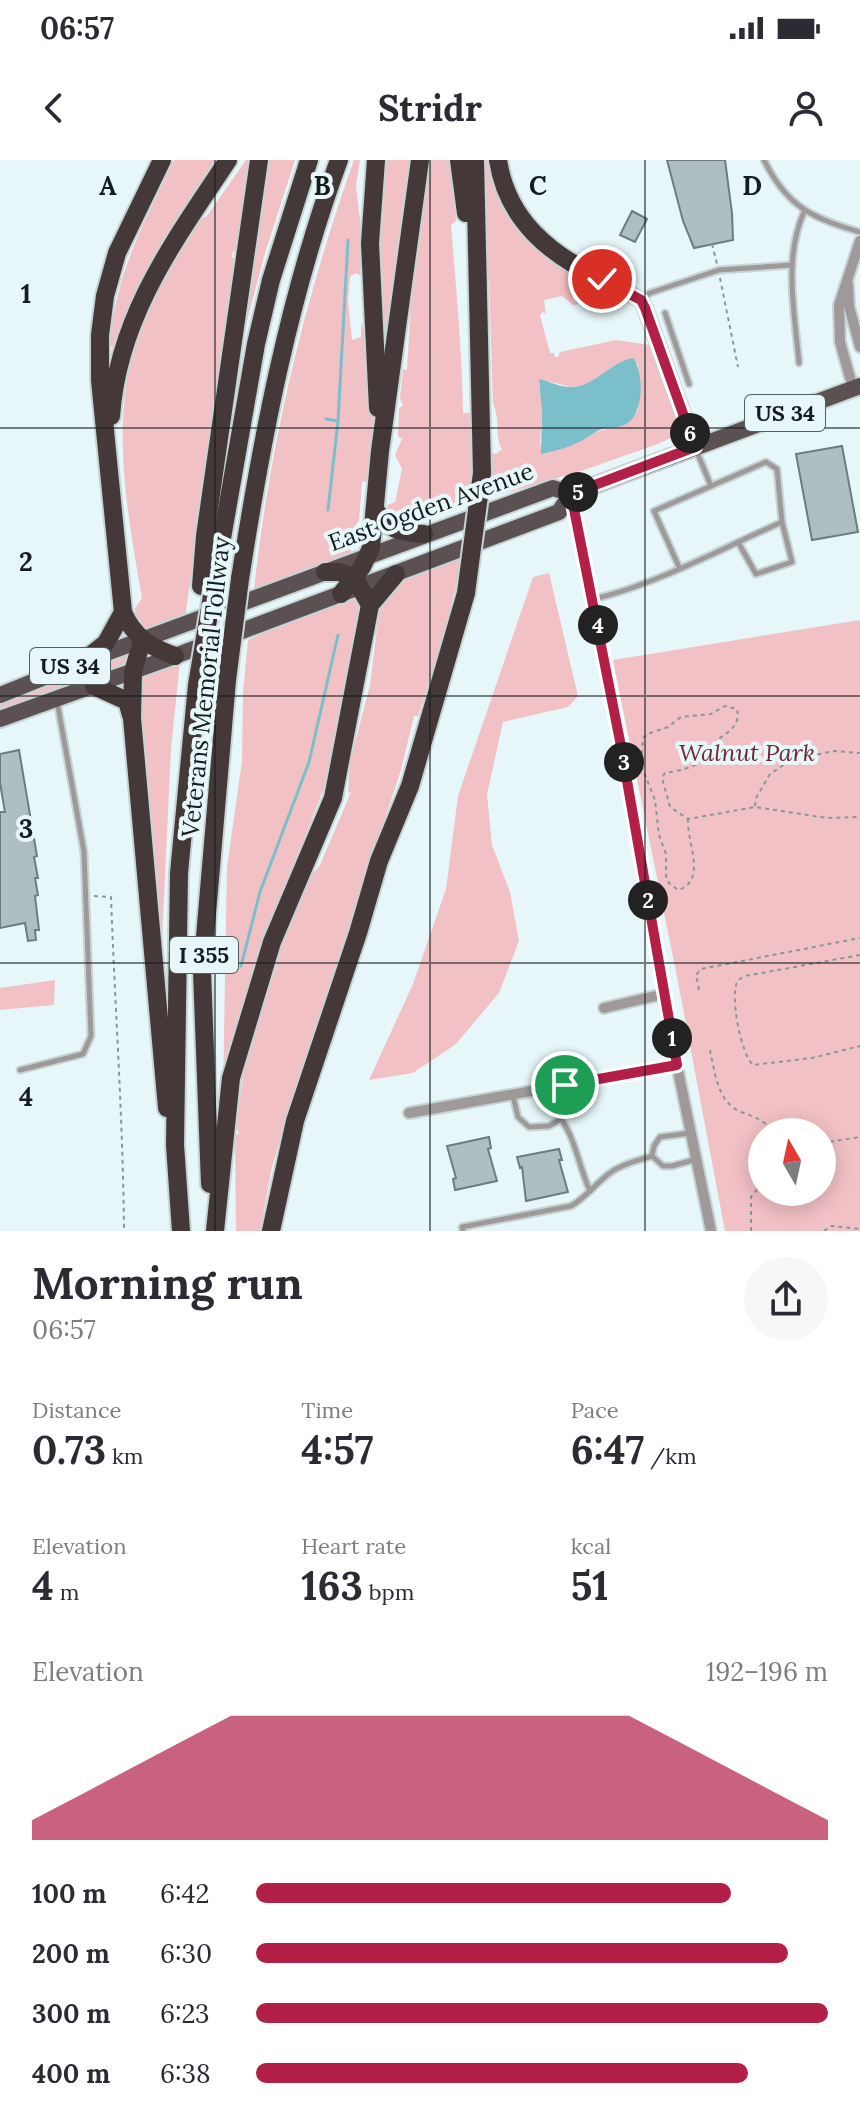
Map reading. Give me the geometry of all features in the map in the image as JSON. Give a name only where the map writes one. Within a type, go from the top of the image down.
[{"type":"highway","points":[[162,160],[117,253],[105,296],[100,335],[100,380],[123,612],[142,641],[175,656]]},
{"type":"highway","points":[[108,462],[116,378],[135,315],[163,258],[228,160]]},
{"type":"highway","points":[[208,585],[205,536],[259,160]]},
{"type":"highway","name":"Veterans Memorial Tollway","points":[[181,1231],[176,1170],[179,873],[208,585],[271,280],[309,160]]},
{"type":"highway","name":"Veterans Memorial Tollway","points":[[213,1231],[202,972],[227,680],[240,579],[282,350],[301,276],[339,160]]},
{"type":"highway","points":[[376,160],[370,243],[380,451]]},
{"type":"highway","points":[[341,594],[357,582],[368,555],[420,160]]},
{"type":"highway","points":[[459,160],[476,291]]},
{"type":"highway","points":[[271,1231],[294,1123],[379,861],[414,773],[466,593],[482,473],[475,160]]},
{"type":"highway","points":[[498,160],[506,193],[517,215],[534,236],[576,267],[602,279]]},
{"type":"highway","points":[[375,509],[383,522],[393,529],[424,534]]},
{"type":"highway","points":[[325,572],[339,572],[357,582],[370,605]]},
{"type":"highway","points":[[213,1231],[231,1078],[272,942],[333,798],[370,605],[396,574]]},
{"type":"highway","points":[[82,662],[106,643],[123,612]]},
{"type":"highway","points":[[142,641],[133,672],[132,718],[161,1067],[176,1170]]},
{"type":"highway","points":[[94,686],[127,701],[132,718]]},
{"type":"main road","name":"US 34","points":[[571,494],[856,387]]},
{"type":"main road","name":"East Ogden Avenue","points":[[0,695],[553,488],[571,494],[559,512],[396,574],[357,582]]},
{"type":"main road","name":"US 34","points":[[0,719],[341,594]]},
{"type":"street","points":[[856,387],[838,327],[839,305],[860,241]]},
{"type":"street","points":[[848,274],[849,306],[860,347]]},
{"type":"street","points":[[602,279],[641,300],[695,447]]},
{"type":"street","points":[[571,494],[593,599],[677,1065],[711,1231]]},
{"type":"street","points":[[604,1008],[664,994]]},
{"type":"street","points":[[409,1113],[677,1065]]},
{"type":"lane","points":[[764,160],[776,181],[804,212],[860,232]]},
{"type":"lane","points":[[799,363],[792,265],[794,239],[804,212]]},
{"type":"lane","points":[[641,300],[650,293],[719,270],[792,265]]},
{"type":"lane","points":[[665,313],[689,384]]},
{"type":"lane","points":[[695,447],[711,486]]},
{"type":"lane","points":[[679,567],[654,511],[766,462],[777,469],[782,522],[792,562],[756,574],[738,542]]},
{"type":"lane","points":[[593,599],[613,594],[782,522]]},
{"type":"lane","points":[[20,1070],[83,1054],[91,1036],[84,852],[56,700]]},
{"type":"lane","points":[[513,1094],[518,1117],[529,1127],[549,1126],[561,1119],[566,1104],[565,1085]]},
{"type":"lane","points":[[561,1119],[571,1132],[581,1172],[590,1191]]},
{"type":"lane","points":[[652,1156],[660,1137],[692,1133]]},
{"type":"lane","points":[[463,1231],[462,1227],[571,1206],[582,1200],[606,1175],[621,1166],[652,1156]]},
{"type":"lane","points":[[652,1156],[663,1166],[697,1159]]},
{"type":"path","points":[[712,244],[738,367]]},
{"type":"path","points":[[688,819],[687,835],[695,870],[687,887],[678,890],[673,889],[666,876],[666,854],[659,835],[655,800],[641,765],[643,738],[668,727],[681,717],[703,716],[731,705],[737,709],[737,722],[731,731],[713,744],[706,757],[681,770],[665,773],[662,778],[670,807],[688,819],[755,807],[827,818],[860,817]]},
{"type":"path","points":[[755,807],[756,798],[770,774],[791,760],[834,751],[860,753]]},
{"type":"path","points":[[86,896],[111,897],[123,1123],[124,1231]]},
{"type":"path","points":[[699,990],[696,975],[701,969],[860,938]]},
{"type":"path","points":[[860,955],[745,976],[738,980],[734,992],[739,1031],[747,1059],[753,1065],[812,1058],[860,1046]]},
{"type":"path","points":[[710,1050],[721,1094],[731,1107],[759,1118]]},
{"type":"path","points":[[836,1141],[860,1137]]},
{"type":"path","points":[[751,1206],[751,1231]]},
{"type":"path","points":[[824,1231],[831,1226],[860,1229]]},
{"type":"green space","points":[[174,160],[221,160],[115,360],[111,360],[115,349],[110,345],[113,318],[125,270]]},
{"type":"green space","points":[[246,160],[252,160],[238,252],[233,251],[232,257],[236,259],[185,618],[146,632],[136,617],[135,608],[142,598],[125,481],[124,408],[129,370],[138,332],[163,274],[197,220],[206,217]]},
{"type":"green space","points":[[266,160],[295,160],[265,253],[243,336]]},
{"type":"green space","points":[[354,160],[360,160],[356,186],[361,228],[360,275],[355,273],[350,277],[348,301],[352,340],[361,337],[361,323],[369,339],[364,350],[372,356],[374,403],[368,481],[362,482],[359,521],[354,527],[350,550],[355,553],[254,589],[269,479],[292,371],[320,265]]},
{"type":"green space","points":[[383,160],[412,160],[386,337],[380,248]]},
{"type":"green space","points":[[429,160],[450,160],[456,221],[451,225],[463,413],[472,413],[471,493],[491,488],[490,453],[496,454],[502,449],[493,404],[489,278],[485,277],[485,160],[493,160],[501,191],[591,280],[593,287],[587,298],[578,290],[573,300],[578,296],[586,301],[584,303],[573,305],[562,296],[544,300],[546,314],[543,312],[540,315],[550,353],[558,357],[560,352],[616,340],[650,345],[680,426],[679,434],[581,471],[489,498],[423,522],[405,525],[391,517],[387,505],[395,502],[402,469],[395,455],[402,439],[398,436],[399,408],[403,406],[400,398],[403,369],[407,370],[412,286]],"holes":[[[638,364],[638,410],[624,425],[599,431],[558,450],[540,445],[542,413],[539,379],[571,387],[585,385],[615,365]]]},
{"type":"green space","points":[[463,556],[444,635],[418,716],[414,716],[401,770],[288,1111],[272,1167],[260,1231],[236,1231],[235,1135],[239,1134],[236,1126],[247,1047],[251,1044],[299,890],[320,865],[351,792],[348,793],[350,762],[370,685],[380,605],[403,578]]},
{"type":"green space","points":[[549,573],[578,696],[568,707],[503,722],[487,794],[492,845],[510,892],[519,941],[499,993],[456,1044],[413,1073],[369,1080],[413,984],[446,889],[458,796],[533,577]]},
{"type":"green space","points":[[356,596],[361,607],[339,744],[254,964],[223,1091],[227,867],[242,761],[248,640]]},
{"type":"green space","name":"Walnut Park","points":[[860,620],[860,1231],[725,1231],[613,660]]},
{"type":"green space","points":[[136,648],[129,667],[0,713],[0,701]]},
{"type":"green space","points":[[180,661],[171,749],[161,961],[138,677]]},
{"type":"green space","points":[[55,980],[54,1005],[0,1010],[0,988]]},
{"type":"water","points":[[633,358],[639,372],[641,391],[638,409],[629,422],[599,430],[573,445],[541,454],[539,379],[566,387],[579,386]]},
{"type":"building","points":[[667,160],[725,160],[733,240],[694,248],[683,221]]},
{"type":"building","points":[[632,211],[647,219],[635,242],[620,235]]},
{"type":"building","points":[[842,446],[858,532],[812,540],[796,454]]},
{"type":"building","points":[[19,750],[37,856],[34,857],[38,895],[35,896],[39,930],[35,930],[36,940],[28,941],[25,923],[0,928],[0,812],[5,812],[0,783],[0,754]]},
{"type":"building","points":[[489,1137],[491,1148],[488,1149],[497,1181],[455,1190],[453,1179],[456,1178],[447,1146]]},
{"type":"building","points":[[559,1149],[568,1192],[526,1201],[522,1167],[517,1157]]},
{"type":"waterway","points":[[328,510],[338,421],[348,240]]},
{"type":"waterway","points":[[326,419],[338,421]]},
{"type":"waterway","points":[[241,966],[260,892],[309,762],[338,635]]},
{"type":"route","points":[[565,1085],[677,1065],[620,741],[571,494],[695,447],[641,300],[602,279]]}]
